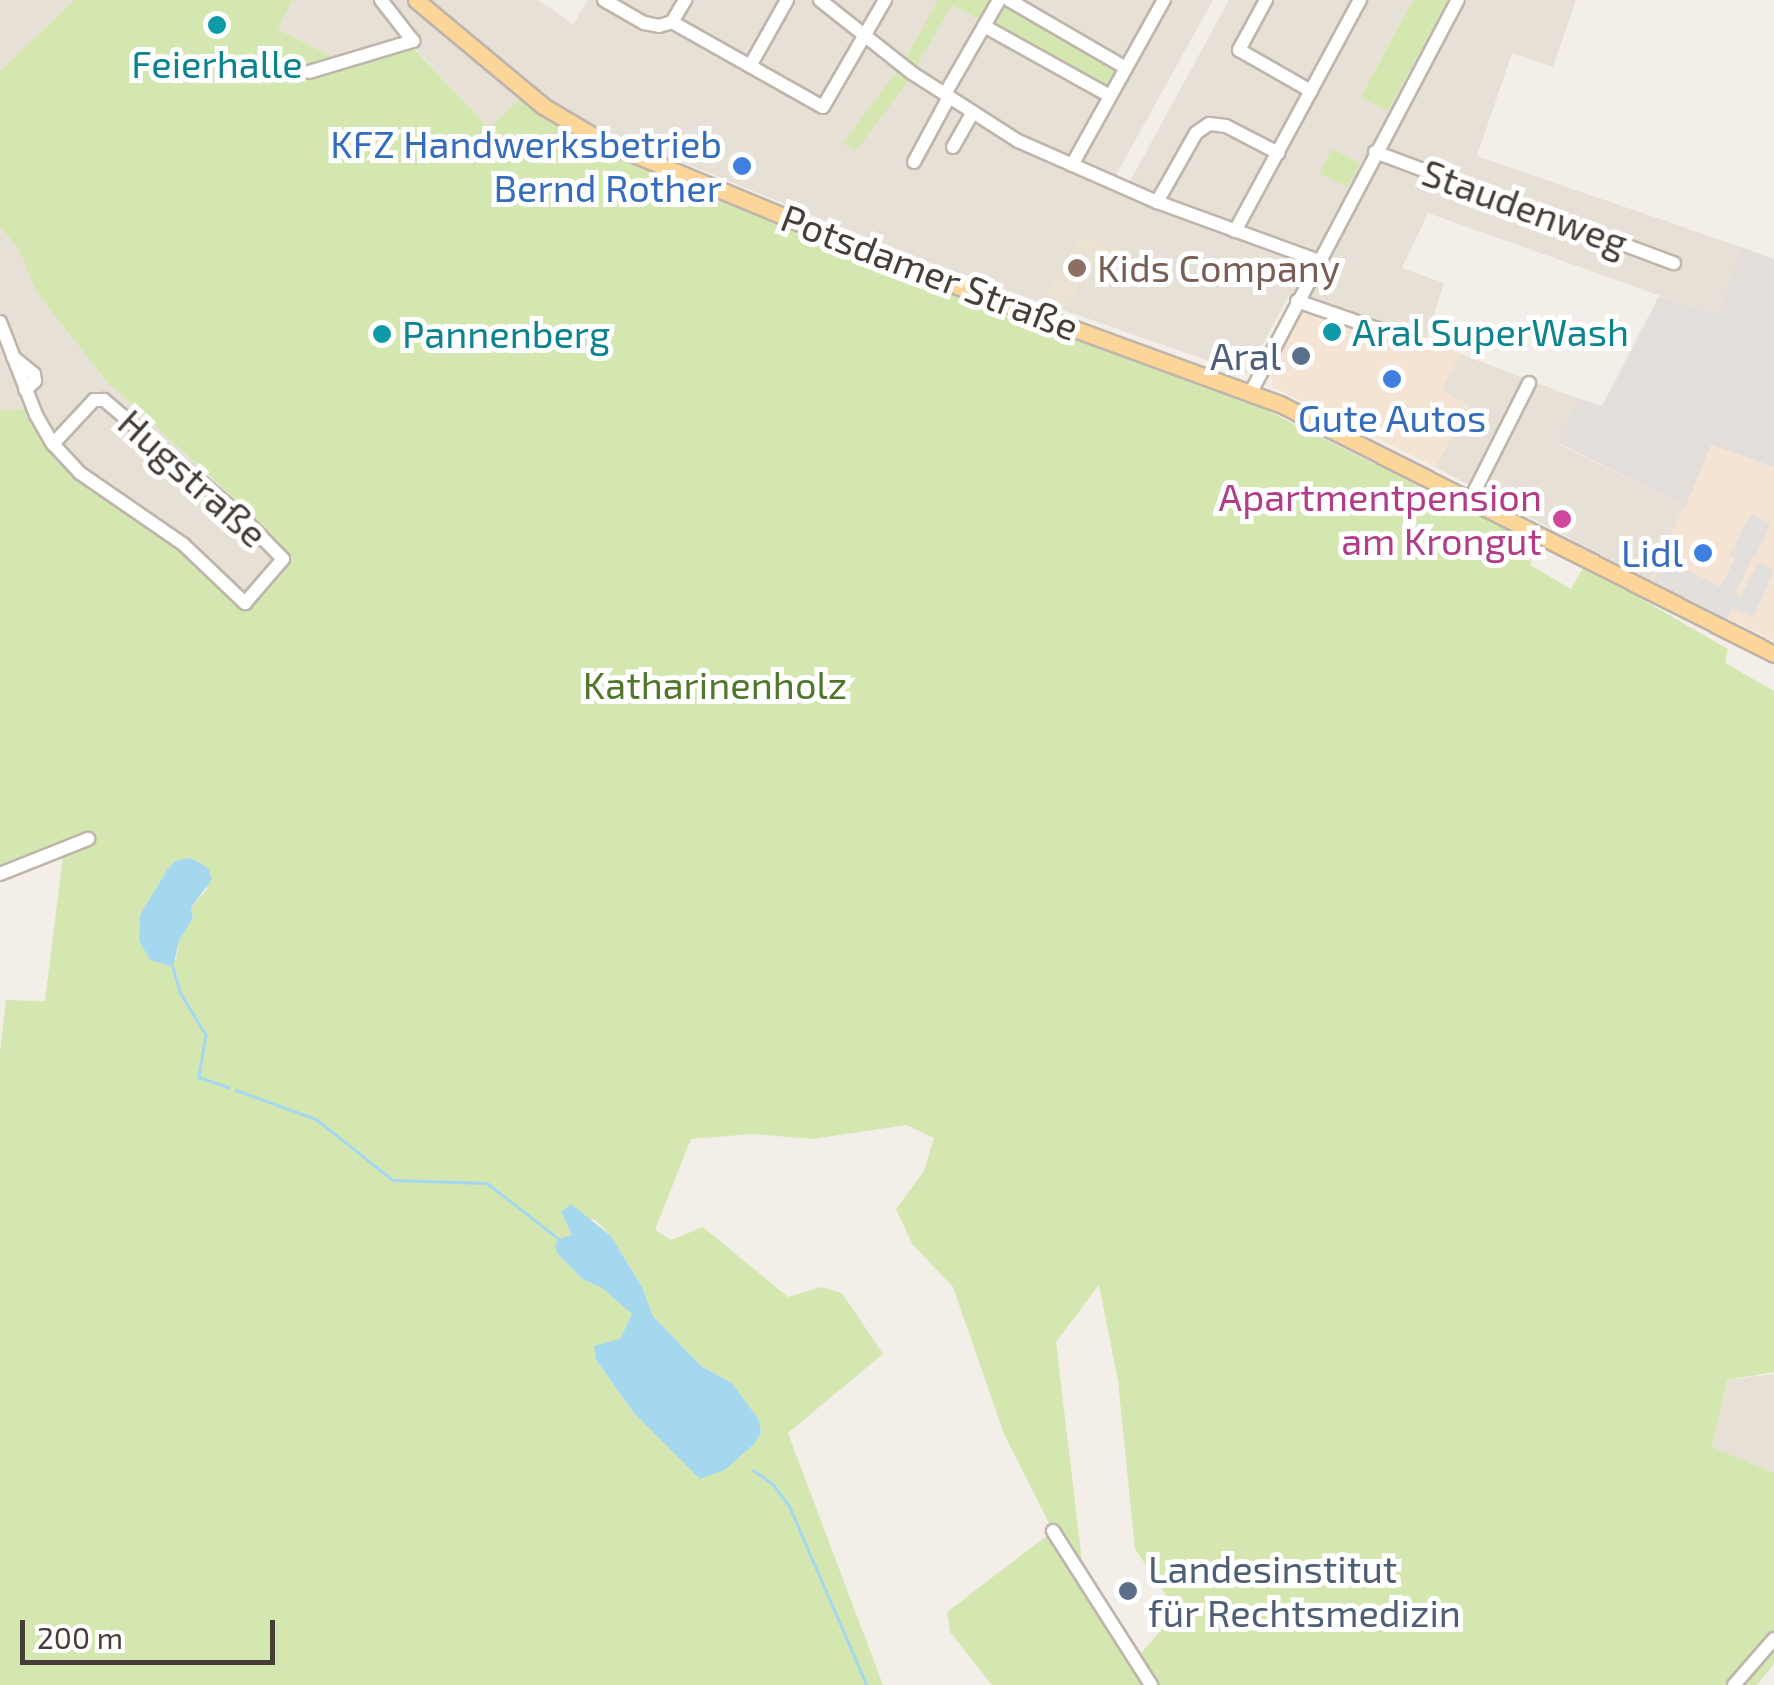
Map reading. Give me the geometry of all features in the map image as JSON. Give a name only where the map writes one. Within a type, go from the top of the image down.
[{"type":"main road","name":"Potsdamer Straße","points":[[416,0],[543,106],[622,151],[908,268],[1251,392],[1774,654]]},
{"type":"street","points":[[309,72],[413,41],[381,0]]},
{"type":"street","points":[[604,0],[644,23],[672,22],[823,107],[884,0]]},
{"type":"street","points":[[672,22],[685,0]]},
{"type":"street","points":[[750,66],[787,0]]},
{"type":"street","points":[[820,0],[835,6],[863,36],[947,96],[1018,140],[1157,202],[1319,262]]},
{"type":"street","points":[[914,162],[998,0]]},
{"type":"street","points":[[1009,0],[1126,68]]},
{"type":"street","points":[[1266,0],[1239,50],[1311,92]]},
{"type":"street","points":[[1235,231],[1360,0]]},
{"type":"street","points":[[1251,392],[1458,0]]},
{"type":"street","points":[[1072,166],[1159,2]]},
{"type":"street","points":[[984,26],[1110,96]]},
{"type":"street","points":[[953,147],[973,112]]},
{"type":"street","points":[[1157,202],[1196,133],[1208,124],[1226,126],[1278,153]]},
{"type":"street","name":"Staudenweg","points":[[1376,152],[1674,263]]},
{"type":"street","points":[[1297,301],[1392,334]]},
{"type":"street","name":"Hugstraße","points":[[0,322],[8,351],[34,374],[35,381],[25,390],[53,444],[115,501],[214,569],[245,603],[283,559],[244,520],[104,400],[94,400],[53,444]]},
{"type":"street","points":[[1470,500],[1529,383]]},
{"type":"street","points":[[0,874],[88,839]]},
{"type":"street","points":[[1053,1532],[1152,1685]]},
{"type":"street","points":[[1739,1683],[1774,1639]]},
{"type":"shaded area","points":[[0,0],[74,0],[0,71]]},
{"type":"shaded area","points":[[222,0],[538,0],[573,24],[588,0],[1213,0],[1115,177],[1129,183],[1229,0],[1413,0],[1360,96],[1388,111],[1448,0],[1576,0],[1553,67],[1512,53],[1477,156],[1741,247],[1717,316],[1428,213],[1402,268],[1444,283],[1426,341],[1577,398],[1559,444],[1685,507],[1650,581],[1435,467],[1469,405],[1441,390],[1460,355],[1290,294],[1246,374],[932,264],[576,119],[532,87],[490,129],[407,40],[339,60]]},
{"type":"shaded area","points":[[0,227],[18,248],[37,293],[106,381],[259,521],[283,559],[245,603],[80,473],[29,409],[0,410]]},
{"type":"shaded area","name":"Kids Company","points":[[1080,236],[1124,251],[1111,273],[1092,263],[1066,309],[1043,301]]},
{"type":"shaded area","points":[[1741,247],[1774,259],[1774,467],[1711,445],[1685,507],[1559,443],[1577,398],[1602,406],[1659,296],[1717,315]]},
{"type":"shaded area","points":[[1303,300],[1460,355],[1441,390],[1469,405],[1435,467],[1273,387],[1270,368]]},
{"type":"shaded area","points":[[1711,445],[1774,467],[1774,641],[1650,581]]},
{"type":"shaded area","points":[[1751,514],[1771,524],[1755,557],[1748,555],[1752,559],[1735,594],[1741,596],[1758,562],[1774,570],[1753,617],[1733,608],[1727,619],[1653,581],[1664,559],[1721,587],[1735,559],[1729,556],[1733,549],[1739,550],[1734,546]]},
{"type":"shaded area","points":[[1774,1374],[1774,1473],[1712,1447],[1727,1380]]},
{"type":"green space","name":"Katharinenholz","points":[[74,0],[292,0],[278,29],[339,60],[406,40],[489,128],[520,99],[599,147],[906,274],[1258,406],[1538,545],[1530,565],[1571,589],[1584,566],[1728,649],[1725,663],[1774,691],[1774,1372],[1727,1380],[1712,1447],[1774,1473],[1774,1664],[1757,1685],[992,1685],[950,1632],[947,1612],[1053,1531],[1004,1434],[953,1287],[912,1244],[896,1209],[924,1171],[934,1138],[906,1125],[813,1139],[753,1134],[691,1139],[655,1230],[671,1240],[703,1227],[788,1297],[821,1287],[842,1293],[883,1354],[788,1433],[883,1685],[0,1685],[0,1053],[6,1000],[45,1001],[64,848],[0,874],[0,410],[29,409],[53,444],[245,603],[282,559],[259,521],[106,381],[37,293],[18,248],[0,227],[0,71]],"holes":[[[167,870],[208,888],[191,908],[193,918],[179,941],[176,960],[147,955],[139,941],[140,915]],[[594,1219],[611,1236],[642,1287],[653,1316],[701,1366],[732,1383],[758,1420],[761,1433],[740,1458],[679,1456],[633,1412],[596,1360],[620,1339],[632,1314],[602,1288],[582,1279],[558,1254],[572,1235],[570,1222]],[[1099,1285],[1118,1381],[1135,1549],[1177,1611],[1136,1659],[1084,1578],[1056,1342]]]},
{"type":"green space","points":[[938,0],[995,0],[981,20],[952,5],[915,69],[904,61]]},
{"type":"green space","points":[[1413,0],[1448,0],[1388,111],[1360,97]]},
{"type":"green space","points":[[1007,4],[1116,65],[1119,74],[1111,86],[1103,89],[993,27],[992,22]]},
{"type":"green space","points":[[898,70],[910,79],[855,152],[843,143]]},
{"type":"green space","points":[[1332,149],[1360,163],[1347,187],[1320,173]]},
{"type":"water","points":[[191,858],[208,868],[212,879],[191,908],[193,918],[179,941],[173,967],[150,960],[139,941],[140,915],[175,861]]},
{"type":"water","points":[[571,1204],[611,1236],[642,1287],[653,1316],[701,1366],[732,1383],[759,1420],[761,1433],[753,1445],[725,1470],[700,1479],[633,1412],[596,1360],[594,1346],[620,1339],[632,1314],[602,1288],[582,1279],[558,1254],[555,1246],[559,1239],[572,1235],[561,1212]]},
{"type":"waterway","points":[[173,967],[180,992],[206,1035],[199,1077],[228,1087]]},
{"type":"waterway","points":[[236,1090],[316,1119],[393,1180],[487,1183],[559,1239]]},
{"type":"waterway","points":[[753,1470],[773,1484],[789,1505],[867,1685]]},
{"type":"place","name":"Feierhalle","points":[[217,25]]},
{"type":"place","name":"KFZ Handwerksbetrieb Bernd Rother","points":[[742,166]]},
{"type":"place","name":"Kids Company","points":[[1077,268]]},
{"type":"place","name":"Aral SuperWash","points":[[1332,332]]},
{"type":"place","name":"Pannenberg","points":[[382,334]]},
{"type":"place","name":"Aral","points":[[1301,356]]},
{"type":"place","name":"Gute Autos","points":[[1392,379]]},
{"type":"place","name":"Apartmentpension am Krongut","points":[[1562,519]]},
{"type":"place","name":"Lidl","points":[[1703,553]]},
{"type":"place","name":"Landesinstitut für Rechtsmedizin","points":[[1128,1591]]}]
